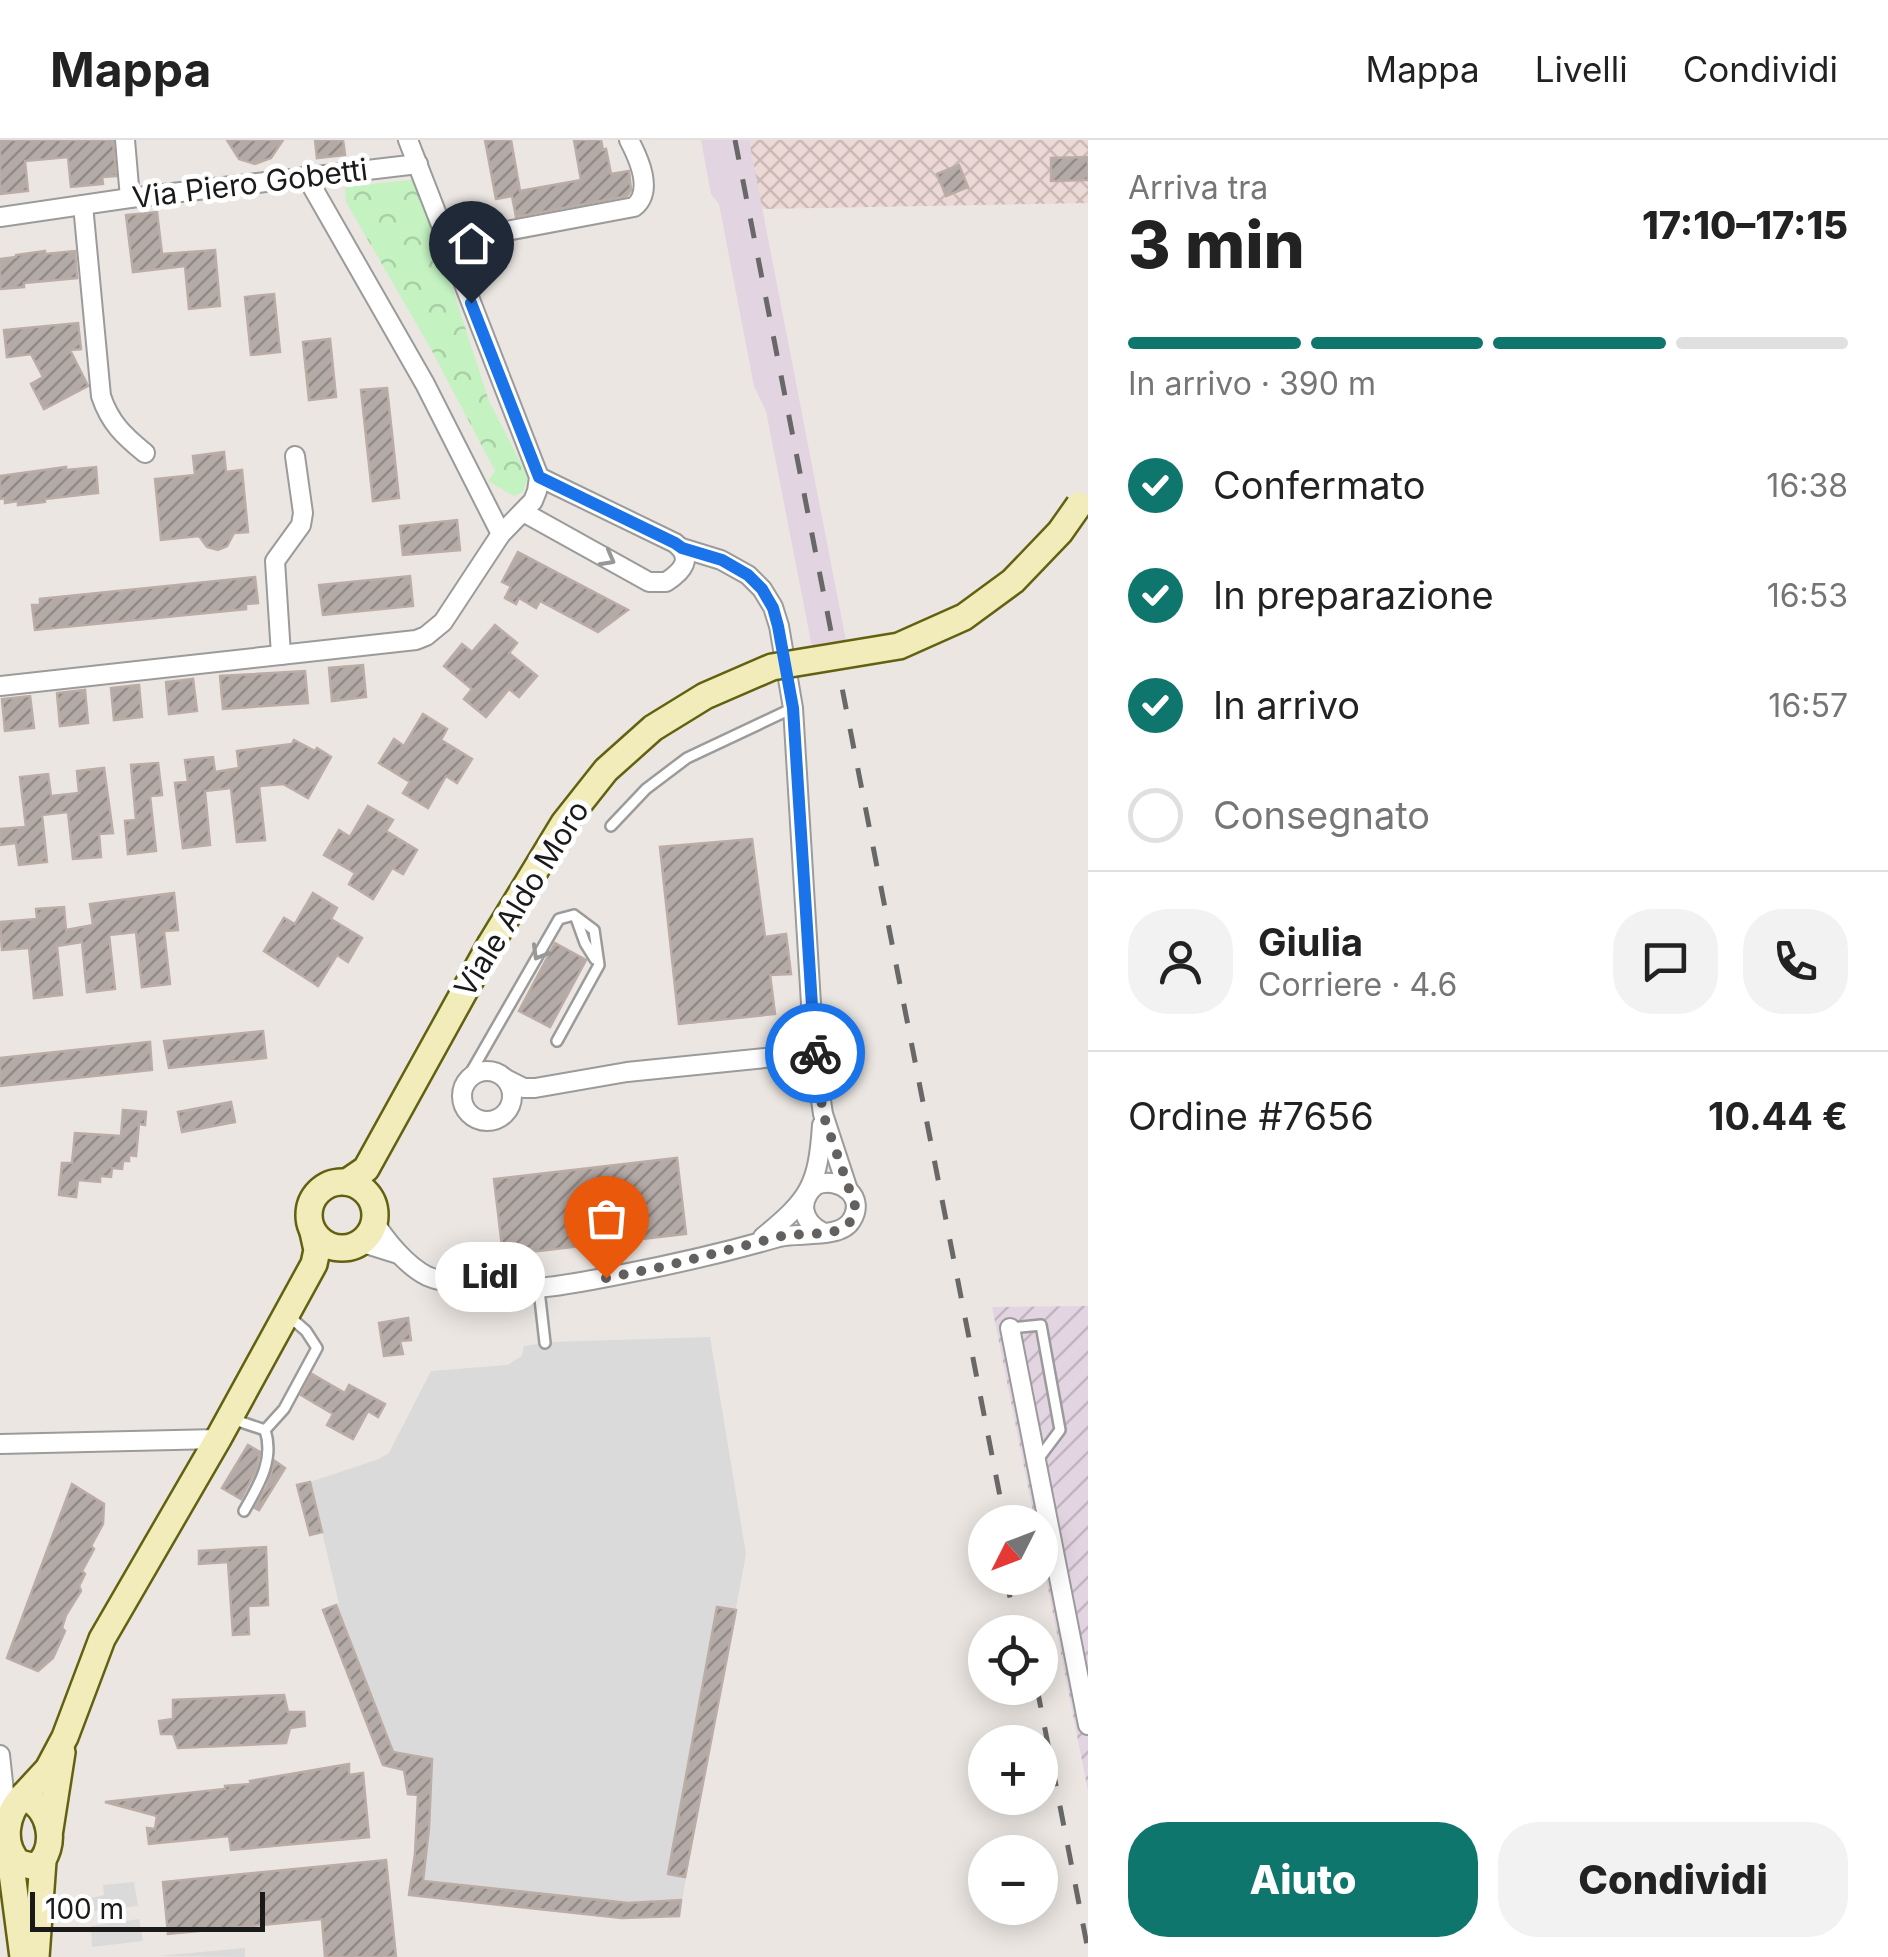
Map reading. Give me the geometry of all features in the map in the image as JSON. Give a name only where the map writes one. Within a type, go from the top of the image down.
[{"type":"main road","name":"Viale Aldo Moro","points":[[314,1264],[317,1250],[309,1221],[312,1200],[327,1185],[360,1181],[490,945],[564,823],[606,770],[653,728],[705,696],[772,667],[898,646],[964,617],[1013,581],[1060,532],[1083,497]]},
{"type":"main road","points":[[22,1957],[7,1820],[15,1804],[48,1769],[65,1738],[102,1639],[314,1264],[325,1255],[363,1240],[370,1232],[374,1211],[360,1181]]},
{"type":"main road","points":[[313,1232],[330,1246],[347,1247]]},
{"type":"main road","points":[[36,1957],[43,1861],[65,1738]]},
{"type":"main road","points":[[23,1796],[39,1807],[50,1829]]},
{"type":"main road","points":[[10,1850],[25,1866],[36,1867],[43,1861]]},
{"type":"street","points":[[125,140],[130,198]]},
{"type":"street","points":[[0,686],[416,640],[443,622],[501,534],[537,491],[539,477],[408,140]]},
{"type":"street","points":[[448,242],[634,207],[644,196],[640,162],[628,140]]},
{"type":"street","name":"Via Piero Gobetti","points":[[0,217],[418,164]]},
{"type":"street","points":[[306,176],[425,384],[501,534]]},
{"type":"street","points":[[83,205],[101,396],[115,428],[144,454]]},
{"type":"street","points":[[281,655],[275,560],[301,525],[303,513],[295,456]]},
{"type":"street","points":[[374,1221],[402,1256],[425,1275],[492,1290],[539,1290],[666,1266],[786,1235],[838,1231],[851,1221],[855,1206],[823,1114],[814,1053],[793,708],[773,608],[748,575],[722,560],[682,548],[539,477]]},
{"type":"street","points":[[523,512],[649,582],[666,582],[681,570],[685,560],[682,548]]},
{"type":"street","points":[[535,1088],[503,1116],[488,1122],[472,1117],[461,1096],[467,1079],[482,1070],[499,1073],[524,1088],[535,1088],[626,1072],[814,1053]]},
{"type":"street","points":[[506,1079],[512,1094],[510,1108]]},
{"type":"street","points":[[822,1232],[805,1215],[805,1198],[820,1163],[823,1114]]},
{"type":"street","points":[[754,1244],[793,1211],[809,1191],[824,1182],[848,1190]]},
{"type":"street","points":[[347,1247],[366,1244],[402,1256]]},
{"type":"street","points":[[1010,1328],[1088,1725]]},
{"type":"street","points":[[0,1444],[224,1428]]},
{"type":"street","points":[[0,1755],[7,1820]]},
{"type":"lane","points":[[611,826],[646,789],[688,758],[793,708]]},
{"type":"lane","points":[[467,1079],[559,919],[574,915],[594,930],[598,965],[557,1041]]},
{"type":"lane","points":[[539,1290],[545,1342]]},
{"type":"lane","points":[[265,1430],[284,1409],[317,1348],[306,1330],[286,1315]]},
{"type":"lane","points":[[1010,1328],[1041,1325],[1060,1430],[1036,1461]]},
{"type":"lane","points":[[224,1428],[265,1430]]},
{"type":"lane","points":[[244,1511],[264,1475],[270,1444],[265,1430]]},
{"type":"shaded area","points":[[701,140],[749,140],[846,641],[812,647],[766,411],[754,386],[719,204],[711,194]]},
{"type":"shaded area","points":[[748,140],[1088,140],[1088,203],[761,209]]},
{"type":"shaded area","points":[[1088,1306],[1088,1791],[1058,1639],[1058,1615],[1053,1615],[1049,1595],[1058,1595],[1058,1505],[1032,1505],[992,1307]]},
{"type":"shaded area","points":[[710,1337],[746,1554],[679,1916],[622,1918],[409,1895],[419,1773],[383,1765],[323,1610],[339,1603],[310,1482],[389,1453],[431,1371],[507,1365],[522,1356],[524,1346],[552,1342]]},
{"type":"shaded area","points":[[134,1882],[138,1906],[88,1912],[87,1899],[104,1895],[103,1885]]},
{"type":"shaded area","points":[[139,1919],[143,1941],[92,1947],[91,1926]]},
{"type":"shaded area","points":[[245,1948],[245,1957],[159,1956]]},
{"type":"green space","points":[[417,179],[489,401],[528,477],[523,492],[514,496],[488,481],[495,471],[431,349],[346,202],[345,187]]},
{"type":"building","points":[[0,140],[113,140],[116,176],[102,177],[103,184],[71,187],[68,157],[25,161],[28,191],[0,194]]},
{"type":"building","points":[[227,140],[283,140],[271,158],[255,164],[239,159]]},
{"type":"building","points":[[315,140],[343,140],[345,155],[317,158]]},
{"type":"building","points":[[485,140],[511,140],[520,191],[581,180],[574,140],[601,140],[611,174],[629,171],[631,190],[627,196],[516,217],[512,196],[496,199]]},
{"type":"building","points":[[1088,157],[1088,180],[1051,181],[1051,158]]},
{"type":"building","points":[[959,165],[968,187],[946,196],[937,174]]},
{"type":"building","points":[[157,212],[162,254],[215,250],[220,306],[189,309],[185,266],[133,272],[126,215]]},
{"type":"building","points":[[45,251],[75,251],[77,278],[0,289],[0,259]]},
{"type":"building","points":[[274,294],[280,352],[251,355],[245,297]]},
{"type":"building","points":[[78,323],[81,349],[70,350],[88,386],[44,409],[31,384],[43,377],[31,354],[7,357],[4,330]]},
{"type":"building","points":[[330,339],[336,397],[309,400],[303,342]]},
{"type":"building","points":[[387,388],[399,498],[373,501],[361,390]]},
{"type":"building","points":[[224,452],[226,472],[242,470],[248,532],[234,533],[227,546],[218,550],[207,547],[199,536],[161,540],[155,479],[195,475],[193,456]]},
{"type":"building","points":[[96,467],[98,493],[18,505],[18,501],[5,503],[5,498],[0,499],[0,476]]},
{"type":"building","points":[[457,520],[460,550],[403,555],[400,526]]},
{"type":"building","points":[[518,552],[628,610],[598,632],[540,601],[536,608],[519,598],[516,604],[505,598],[511,586],[502,582]]},
{"type":"building","points":[[410,576],[413,606],[323,615],[319,585]]},
{"type":"building","points":[[255,577],[258,603],[246,604],[246,609],[35,630],[32,605],[40,605],[40,599]]},
{"type":"building","points":[[495,625],[517,643],[509,653],[537,676],[519,697],[509,689],[486,717],[464,699],[472,689],[444,666],[462,644],[472,652]]},
{"type":"building","points":[[363,665],[366,697],[332,701],[329,668]]},
{"type":"building","points":[[305,671],[308,703],[223,709],[220,676]]},
{"type":"building","points":[[193,679],[197,711],[169,714],[166,682]]},
{"type":"building","points":[[139,685],[142,717],[114,720],[111,688]]},
{"type":"building","points":[[85,690],[88,723],[60,726],[57,693]]},
{"type":"building","points":[[30,696],[34,728],[5,731],[2,699]]},
{"type":"building","points":[[423,714],[447,729],[441,740],[472,759],[457,783],[446,776],[428,808],[403,793],[410,782],[379,763],[394,739],[404,746]]},
{"type":"building","points":[[294,740],[331,757],[308,798],[283,784],[259,786],[265,840],[237,842],[231,788],[205,791],[210,845],[183,848],[175,783],[188,782],[185,760],[213,757],[215,772],[239,768],[237,751],[292,744]]},
{"type":"building","points":[[158,763],[162,795],[150,796],[156,851],[128,854],[125,821],[136,820],[131,765]]},
{"type":"building","points":[[104,768],[113,833],[99,834],[101,857],[73,859],[68,812],[42,815],[47,862],[19,865],[16,843],[0,845],[0,829],[26,827],[20,777],[48,774],[51,796],[79,793],[77,771]]},
{"type":"building","points":[[368,806],[393,820],[386,831],[417,850],[403,874],[392,868],[373,899],[349,884],[355,873],[324,855],[339,830],[350,837]]},
{"type":"building","points":[[752,839],[765,937],[786,934],[791,974],[770,975],[775,1014],[679,1024],[660,847]]},
{"type":"building","points":[[174,893],[178,930],[164,931],[170,984],[142,987],[136,932],[109,935],[115,989],[87,992],[82,942],[57,946],[62,995],[34,998],[29,948],[2,950],[0,922],[37,919],[36,909],[64,907],[66,930],[93,925],[90,904]]},
{"type":"building","points":[[313,893],[337,908],[331,919],[362,938],[348,962],[337,955],[318,986],[264,951],[284,918],[295,924]]},
{"type":"building","points":[[555,943],[586,960],[550,1027],[519,1011]]},
{"type":"building","points":[[263,1031],[266,1058],[169,1068],[164,1041]]},
{"type":"building","points":[[150,1042],[152,1070],[0,1086],[0,1058]]},
{"type":"building","points":[[231,1102],[235,1122],[182,1132],[178,1112]]},
{"type":"building","points":[[123,1110],[146,1112],[145,1125],[139,1124],[136,1156],[129,1155],[122,1169],[112,1168],[111,1177],[100,1176],[100,1182],[78,1180],[76,1197],[59,1195],[62,1163],[72,1163],[75,1133],[121,1136]]},
{"type":"building","points":[[677,1158],[686,1234],[503,1255],[494,1179]]},
{"type":"building","points":[[408,1318],[411,1340],[400,1341],[403,1354],[384,1356],[379,1323]]},
{"type":"building","points":[[312,1374],[345,1393],[349,1385],[385,1404],[378,1417],[368,1411],[353,1439],[327,1425],[333,1414],[301,1395]]},
{"type":"building","points":[[248,1445],[260,1452],[256,1470],[241,1499],[222,1488]]},
{"type":"building","points":[[275,1461],[285,1468],[259,1510],[255,1508]]},
{"type":"building","points":[[310,1482],[322,1532],[310,1535],[297,1485]]},
{"type":"building","points":[[72,1484],[104,1504],[103,1524],[82,1571],[85,1574],[79,1586],[81,1591],[66,1615],[62,1628],[65,1631],[53,1658],[38,1671],[7,1658]]},
{"type":"building","points":[[266,1547],[268,1605],[248,1606],[249,1634],[233,1635],[228,1562],[199,1564],[199,1551]]},
{"type":"building","points":[[336,1605],[393,1752],[432,1759],[423,1881],[628,1903],[681,1900],[679,1916],[622,1918],[409,1895],[418,1795],[408,1794],[404,1770],[383,1765],[323,1610]]},
{"type":"building","points":[[717,1607],[736,1610],[685,1877],[668,1874]]},
{"type":"building","points":[[284,1695],[288,1712],[304,1712],[305,1726],[290,1728],[286,1743],[178,1748],[173,1734],[161,1734],[159,1721],[173,1719],[173,1700]]},
{"type":"building","points":[[349,1764],[349,1775],[363,1773],[369,1837],[231,1850],[229,1836],[149,1844],[147,1828],[155,1829],[157,1816],[105,1802],[225,1789]]},
{"type":"building","points":[[386,1860],[396,1957],[325,1957],[322,1919],[168,1934],[163,1882]]},
{"type":"railway","points":[[735,140],[1002,1505]]},
{"type":"railway","points":[[1009,1595],[1014,1615]]},
{"type":"railway","points":[[1040,1705],[1088,1950]]},
{"type":"way so far","points":[[606,1278],[786,1235],[830,1233],[851,1221],[855,1206],[823,1114],[815,1053]]},
{"type":"place","name":"Lidl","points":[[606,1278]]},
{"type":"route","points":[[471,303],[539,477],[682,548],[722,560],[748,575],[773,608],[793,708],[815,1053]]}]
